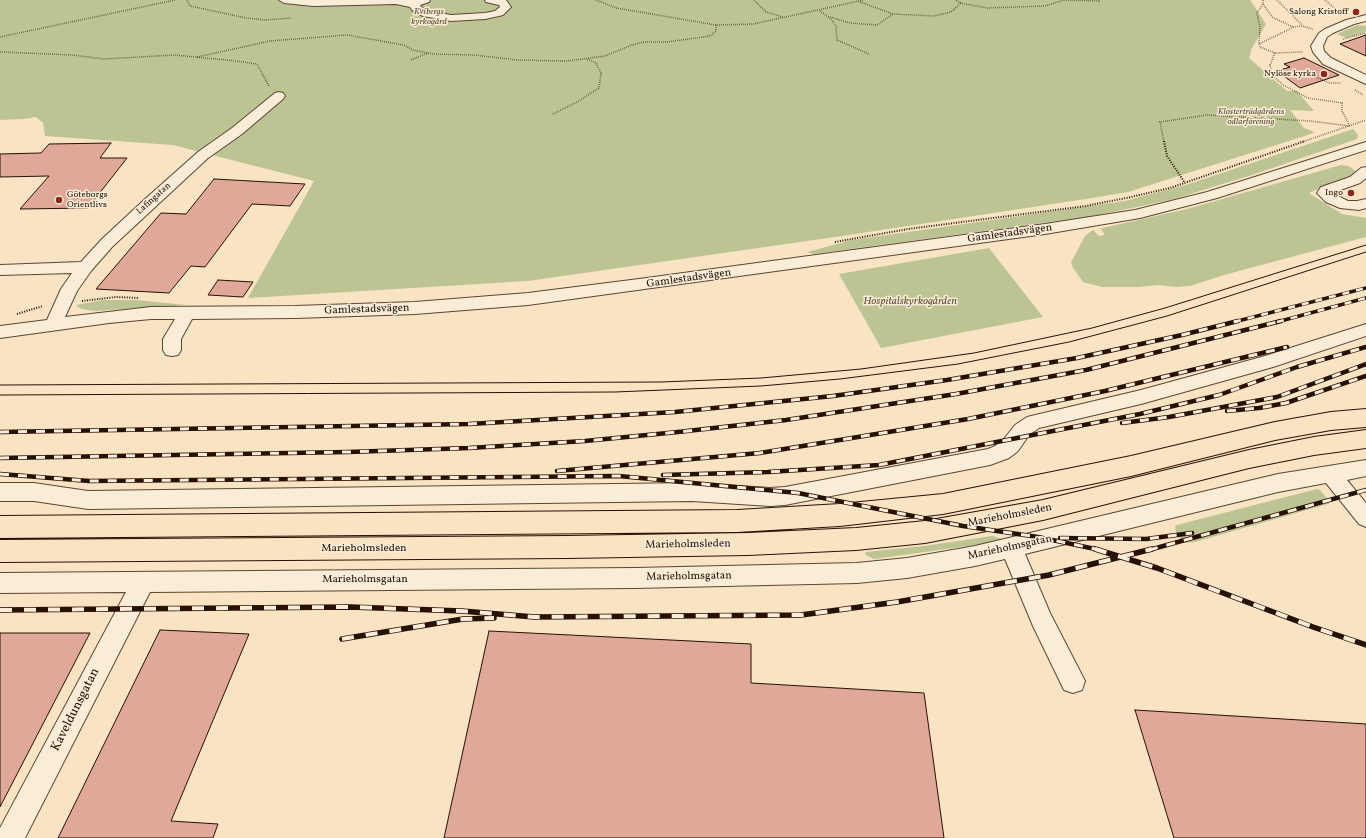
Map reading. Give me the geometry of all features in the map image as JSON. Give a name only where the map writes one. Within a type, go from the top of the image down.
[{"type":"highway","name":"Marieholmsleden","points":[[0,527],[713,522],[840,515],[943,504],[1102,472],[1274,431],[1331,421],[1366,418]]},
{"type":"highway","name":"Marieholmsleden","points":[[0,551],[568,547],[748,544],[856,539],[925,532],[1043,510],[1249,459],[1314,446],[1366,439]]},
{"type":"street","points":[[284,0],[313,2],[396,0],[419,2],[418,8],[427,14],[450,18],[485,16],[499,13],[506,7],[502,2],[490,0]]},
{"type":"street","points":[[1366,18],[1338,26],[1323,35],[1317,46],[1319,52],[1327,61],[1366,80]]},
{"type":"street","name":"Lafingatan","points":[[53,324],[69,289],[85,267],[108,243],[158,194],[203,156],[237,131],[279,96]]},
{"type":"street","name":"Gamlestadsvägen","points":[[0,332],[116,316],[187,312],[295,312],[415,308],[528,299],[663,282],[1045,229],[1135,215],[1212,195],[1366,146]]},
{"type":"street","points":[[1338,154],[1366,171],[1355,180],[1326,190],[1324,193],[1331,199],[1345,205],[1359,206],[1366,203]]},
{"type":"street","points":[[0,270],[85,267]]},
{"type":"street","points":[[172,350],[172,339],[187,312]]},
{"type":"street","points":[[0,492],[34,492],[88,500],[692,492],[785,496],[990,457],[1002,452],[1010,445],[1022,430],[1034,422],[1141,397],[1268,362],[1366,330]]},
{"type":"street","name":"Marieholmsgatan","points":[[0,583],[619,578],[857,573],[907,568],[975,556],[1278,483],[1366,468]]},
{"type":"street","points":[[1330,473],[1359,500],[1366,518]]},
{"type":"street","points":[[1011,548],[1026,579],[1041,618],[1073,681]]},
{"type":"street","name":"Kaveldunsgatan","points":[[10,838],[143,582]]},
{"type":"path","points":[[0,37],[175,0]]},
{"type":"path","points":[[187,0],[190,6],[246,18],[265,20],[291,18]]},
{"type":"path","points":[[596,0],[630,11],[716,24],[753,24],[820,11],[864,0]]},
{"type":"path","points":[[754,0],[766,12],[784,17]]},
{"type":"path","points":[[955,0],[960,3],[988,8],[1045,6],[1064,0],[1099,1],[1098,0]]},
{"type":"path","points":[[1263,0],[1261,9],[1257,13],[1260,28],[1260,47],[1275,53],[1309,52]]},
{"type":"path","points":[[1277,0],[1302,26]]},
{"type":"path","points":[[1325,0],[1346,16]]},
{"type":"path","points":[[859,1],[894,14],[934,16],[951,12],[960,3]]},
{"type":"path","points":[[1263,4],[1272,17],[1294,26],[1302,26],[1315,30]]},
{"type":"path","points":[[820,11],[836,26],[837,40],[869,54]]},
{"type":"path","points":[[827,16],[850,23],[877,25],[894,14]]},
{"type":"path","points":[[197,57],[270,41],[347,35],[404,44],[413,50],[428,53],[475,55],[516,60],[566,61],[605,56],[632,45],[644,42],[667,42],[710,36],[716,31],[716,24]]},
{"type":"path","points":[[1259,44],[1294,26]]},
{"type":"path","points":[[0,52],[73,55],[104,59],[175,56],[197,57],[257,64],[270,87],[279,96]]},
{"type":"path","points":[[411,60],[428,53]]},
{"type":"path","points":[[1275,53],[1270,65],[1272,75],[1283,85],[1308,98],[1342,103],[1342,111],[1350,126]]},
{"type":"path","points":[[552,114],[579,101],[600,88],[601,73],[596,63],[587,59]]},
{"type":"path","points":[[1313,76],[1330,83],[1345,81]]},
{"type":"path","points":[[1185,183],[1167,156],[1160,122],[1207,115],[1318,122],[1350,126]]},
{"type":"path","points":[[828,244],[908,229],[1086,206],[1131,197],[1185,183],[1366,120]]},
{"type":"path","points":[[15,314],[62,303],[116,297],[142,298]]},
{"type":"green space","points":[[0,0],[1250,0],[1266,24],[1252,48],[1249,58],[1287,91],[1297,91],[1314,111],[1290,110],[1304,128],[1314,133],[1128,192],[1092,198],[528,281],[248,298],[314,181],[173,145],[45,136],[43,123],[36,117],[0,120]]},
{"type":"green space","points":[[1357,25],[1366,26],[1366,32],[1346,38],[1337,34]]},
{"type":"green space","points":[[1353,129],[1358,135],[1357,139],[1252,175],[1174,199],[1087,217],[814,254],[807,252],[852,240],[1125,201],[1189,184]]},
{"type":"green space","points":[[1341,165],[1349,166],[1355,171],[1355,174],[1309,193],[1342,214],[1366,218],[1366,237],[1224,275],[1190,286],[1176,287],[1158,285],[1138,287],[1102,287],[1083,282],[1073,268],[1071,262],[1085,236],[1093,230],[1099,236],[1105,235],[1101,229],[1098,229],[1187,209]]},
{"type":"green space","name":"Hospitalskyrkogården","points":[[989,248],[1043,317],[881,348],[839,274]]},
{"type":"green space","points":[[103,300],[136,300],[186,305],[94,311],[81,309],[76,305]]},
{"type":"green space","points":[[1317,489],[1320,490],[1330,502],[1328,504],[1195,542],[1183,543],[1176,533],[1175,526],[1177,525]]},
{"type":"green space","points":[[992,536],[1004,541],[874,559],[866,555],[865,552],[924,546]]},
{"type":"building","points":[[1366,35],[1366,56],[1340,44]]},
{"type":"building","name":"Nylöse kyrka","points":[[1304,58],[1339,75],[1300,88],[1277,71],[1290,67],[1284,64]]},
{"type":"building","points":[[111,143],[100,158],[127,158],[88,208],[20,209],[49,176],[0,177],[0,154],[41,153],[49,144]]},
{"type":"building","points":[[214,179],[305,184],[290,206],[252,204],[205,267],[191,266],[169,293],[96,289],[161,213],[186,214]]},
{"type":"building","points":[[218,280],[253,282],[243,297],[208,295]]},
{"type":"building","points":[[160,630],[249,634],[171,821],[218,824],[213,838],[58,838]]},
{"type":"building","points":[[489,631],[751,644],[751,683],[924,693],[944,838],[444,838]]},
{"type":"building","points":[[0,633],[90,633],[0,807]]},
{"type":"building","points":[[1135,710],[1366,724],[1366,838],[1174,838]]},
{"type":"tram line","points":[[0,385],[661,382],[761,378],[861,369],[974,353],[1092,328],[1165,308],[1366,245]]},
{"type":"tram line","points":[[0,395],[615,392],[761,386],[840,379],[958,364],[1069,342],[1167,316],[1366,252]]},
{"type":"railway","points":[[1234,322],[1366,288]]},
{"type":"railway","points":[[1277,322],[1366,298]]},
{"type":"railway","points":[[1234,322],[1238,321]]},
{"type":"railway","points":[[0,458],[348,452],[469,448],[585,441],[678,432],[786,420],[956,394],[1086,370],[1281,321]]},
{"type":"railway","points":[[0,432],[469,424],[675,412],[833,396],[947,380],[1077,358],[1234,322]]},
{"type":"railway","points":[[557,471],[760,453],[968,419],[1105,391],[1287,347]]},
{"type":"railway","points":[[663,475],[768,472],[879,465],[1140,414],[1219,395],[1297,367],[1366,347]]},
{"type":"railway","points":[[1122,423],[1169,417],[1277,397],[1366,364]]},
{"type":"railway","points":[[1227,411],[1259,408],[1286,403],[1366,376]]},
{"type":"railway","points":[[0,474],[89,481],[619,476],[798,493],[963,526],[1038,537],[1100,550]]},
{"type":"railway","points":[[1149,550],[1366,490]]},
{"type":"railway","points":[[1060,538],[1146,539],[1192,533]]},
{"type":"railway","points":[[1095,549],[1121,557]]},
{"type":"railway","points":[[1121,557],[1152,549]]},
{"type":"railway","points":[[0,610],[350,607],[462,611],[534,617],[801,615],[897,602],[1049,575],[1121,557]]},
{"type":"railway","points":[[1121,557],[1157,568],[1313,627],[1366,645]]},
{"type":"railway","points":[[342,639],[463,619],[494,618]]},
{"type":"place","name":"Salong Kristoff","points":[[1356,12]]},
{"type":"place","name":"Nylöse kyrka","points":[[1324,74]]},
{"type":"place","name":"Ingo","points":[[1351,193]]},
{"type":"place","name":"Göteborgs Orientlivs","points":[[59,200]]},
{"type":"park label","name":"Kvibergs kyrkogård","points":[[429,18]]},
{"type":"park label","name":"Klosterträdgårdens odlarförening","points":[[1251,118]]}]
